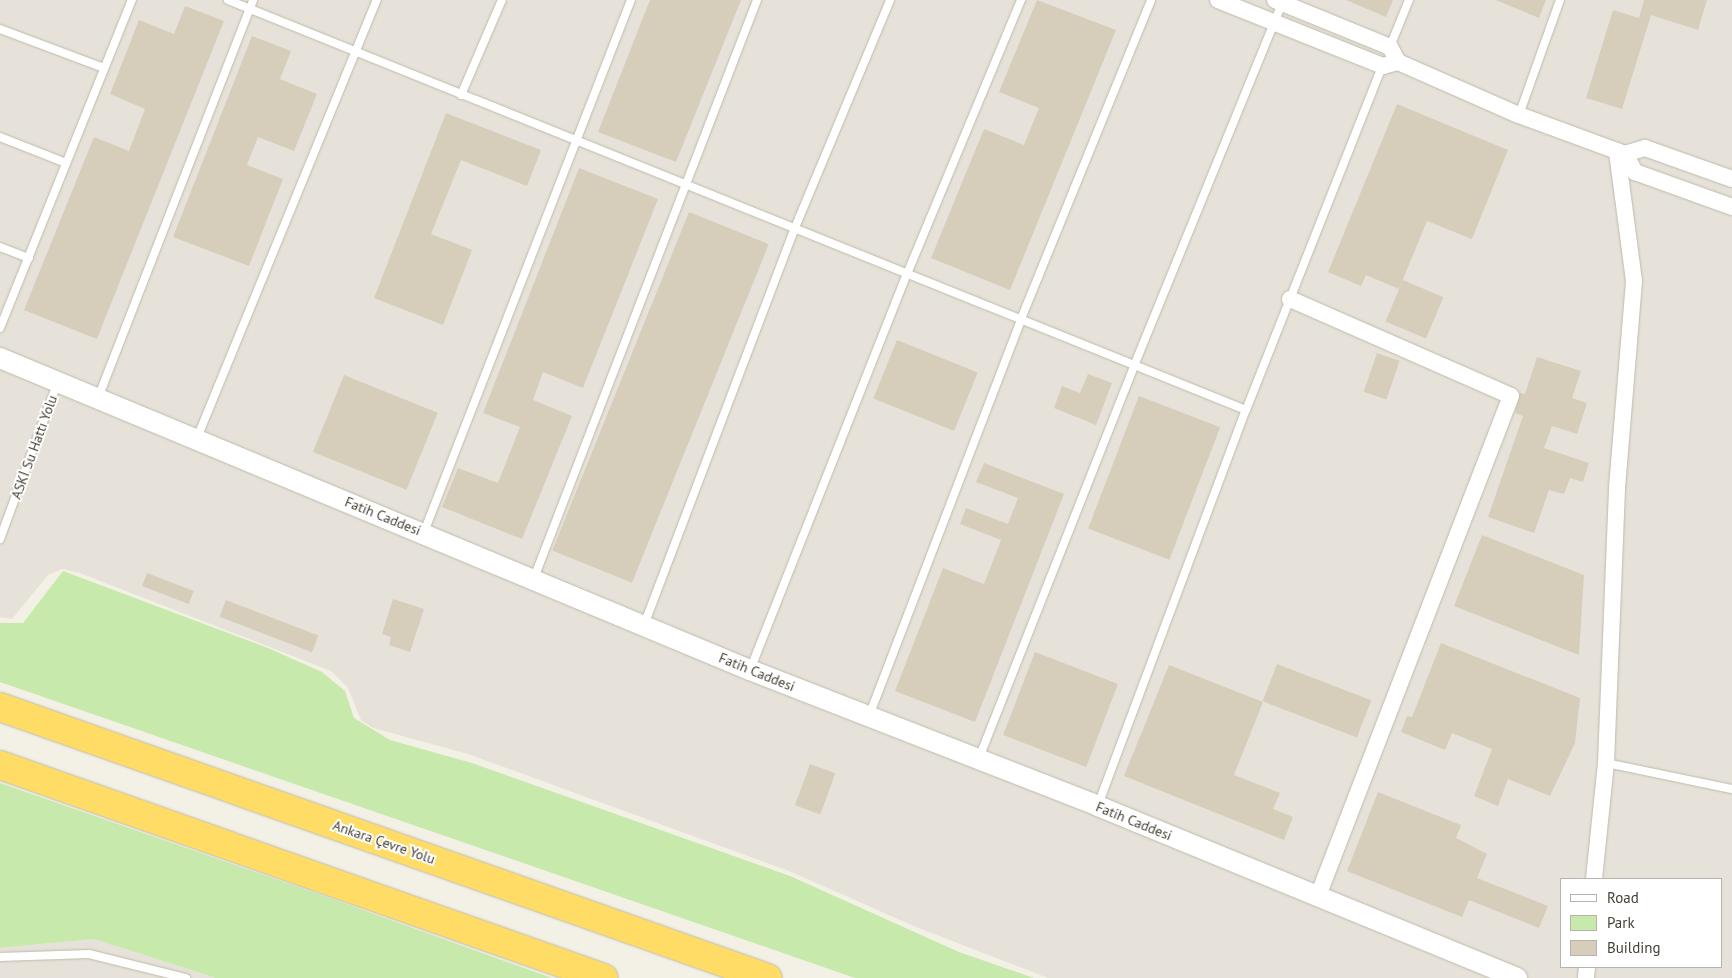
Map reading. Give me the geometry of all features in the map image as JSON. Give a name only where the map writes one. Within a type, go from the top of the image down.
[{"type":"highway","name":"Ankara Çevre Yolu","points":[[0,707],[768,978]]},
{"type":"highway","points":[[0,765],[604,978]]},
{"type":"highway","points":[[743,969],[773,978]]},
{"type":"street","points":[[1218,0],[1274,23],[1390,64],[1519,115],[1621,152],[1645,148],[1732,179]]},
{"type":"street","points":[[1280,1],[1390,47],[1390,64]]},
{"type":"street","points":[[1621,152],[1635,172],[1732,207]]},
{"type":"street","points":[[1594,878],[1606,763],[1617,488],[1634,282],[1621,152]]},
{"type":"street","points":[[1290,299],[1511,396],[1318,896]]},
{"type":"street","name":"Fatih Caddesi","points":[[0,358],[424,532],[750,670],[1098,806],[1517,978]]},
{"type":"lane","points":[[0,328],[132,0]]},
{"type":"lane","points":[[228,0],[684,183],[794,230],[1246,410]]},
{"type":"lane","points":[[98,398],[252,0]]},
{"type":"lane","points":[[196,440],[377,0]]},
{"type":"lane","points":[[461,95],[502,0]]},
{"type":"lane","points":[[424,532],[631,0]]},
{"type":"lane","points":[[534,578],[684,183],[757,0]]},
{"type":"lane","points":[[644,625],[794,230],[890,0]]},
{"type":"lane","points":[[750,670],[907,274],[1021,0]]},
{"type":"lane","points":[[869,716],[1021,319],[1152,0]]},
{"type":"lane","points":[[1390,47],[1410,0]]},
{"type":"lane","points":[[1519,115],[1560,0]]},
{"type":"lane","points":[[978,760],[1134,366],[1274,23],[1280,1]]},
{"type":"lane","points":[[0,29],[104,68]]},
{"type":"lane","points":[[1098,806],[1246,410],[1290,299],[1390,64]]},
{"type":"lane","points":[[0,137],[66,163]]},
{"type":"lane","points":[[0,247],[28,258]]},
{"type":"lane","name":"ASKİ Su Hattı Yolu","points":[[0,539],[58,382]]},
{"type":"lane","points":[[1606,763],[1732,788]]},
{"type":"lane","points":[[0,957],[89,954],[186,978]]},
{"type":"shaded area","points":[[0,0],[1732,0],[1732,978],[1048,978],[916,927],[789,871],[468,754],[373,728],[361,720],[348,688],[331,671],[77,572],[62,569],[48,575],[12,619],[0,617]]},
{"type":"shaded area","points":[[94,939],[216,978],[0,978],[0,948]]},
{"type":"green space","points":[[63,571],[268,648],[322,672],[345,691],[354,718],[390,740],[472,763],[790,876],[959,952],[1034,978],[855,978],[0,682],[0,623],[23,623]]},
{"type":"green space","points":[[0,783],[552,978],[216,978],[94,939],[0,948]]},
{"type":"building","points":[[650,0],[741,0],[676,162],[598,132]]},
{"type":"building","points":[[1037,0],[1116,30],[1010,290],[931,258],[984,129],[1024,145],[1039,108],[999,92]]},
{"type":"building","points":[[1346,0],[1393,0],[1386,17]]},
{"type":"building","points":[[1496,0],[1546,0],[1539,18]]},
{"type":"building","points":[[1644,0],[1707,0],[1698,30],[1651,15],[1622,109],[1586,98],[1613,10],[1639,18]]},
{"type":"building","points":[[185,6],[224,21],[97,339],[24,310],[94,137],[129,151],[145,109],[110,94],[139,20],[174,34]]},
{"type":"building","points":[[252,36],[291,51],[280,79],[317,94],[294,151],[258,137],[247,165],[283,179],[249,266],[173,237]]},
{"type":"building","points":[[1397,104],[1508,150],[1472,239],[1427,221],[1399,289],[1366,275],[1361,286],[1328,272]]},
{"type":"building","points":[[446,113],[541,150],[527,186],[461,160],[431,234],[472,250],[443,325],[374,298]]},
{"type":"building","points":[[579,168],[658,199],[583,388],[543,372],[533,400],[572,416],[522,539],[442,507],[458,468],[498,483],[520,427],[483,413]]},
{"type":"building","points":[[689,212],[769,244],[632,583],[552,550]]},
{"type":"building","points":[[1403,280],[1444,297],[1426,339],[1385,321]]},
{"type":"building","points":[[897,340],[978,373],[954,431],[873,398]]},
{"type":"building","points":[[1377,353],[1400,361],[1386,400],[1364,392]]},
{"type":"building","points":[[1537,357],[1581,371],[1572,398],[1587,403],[1577,434],[1552,426],[1544,448],[1589,463],[1583,482],[1570,478],[1564,494],[1549,490],[1534,533],[1488,517],[1523,416],[1515,413],[1520,393],[1525,394]]},
{"type":"building","points":[[1088,374],[1112,383],[1096,425],[1054,408],[1062,386],[1080,393]]},
{"type":"building","points":[[344,375],[438,413],[407,490],[313,452]]},
{"type":"building","points":[[1139,396],[1220,427],[1169,560],[1088,529]]},
{"type":"building","points":[[984,463],[1064,494],[975,722],[895,691],[943,568],[984,584],[1001,540],[960,524],[966,508],[1008,524],[1018,498],[976,482]]},
{"type":"building","points":[[1482,535],[1584,575],[1579,655],[1454,606]]},
{"type":"building","points":[[147,573],[194,591],[189,604],[142,586]]},
{"type":"building","points":[[393,599],[424,609],[410,652],[389,645],[391,637],[382,634]]},
{"type":"building","points":[[226,600],[318,635],[312,652],[220,617]]},
{"type":"building","points":[[1441,643],[1580,698],[1575,743],[1550,796],[1508,779],[1498,806],[1474,796],[1492,749],[1452,733],[1445,750],[1401,732],[1407,716],[1412,717]]},
{"type":"building","points":[[1035,652],[1118,684],[1086,767],[1003,735]]},
{"type":"building","points":[[1277,664],[1371,700],[1357,738],[1263,701]]},
{"type":"building","points":[[1169,665],[1263,702],[1234,775],[1280,793],[1273,809],[1293,817],[1284,840],[1124,776]]},
{"type":"building","points":[[810,764],[835,773],[820,815],[795,805]]},
{"type":"building","points":[[1378,792],[1461,825],[1456,838],[1487,854],[1477,878],[1548,906],[1539,928],[1469,900],[1462,917],[1347,871]]}]
